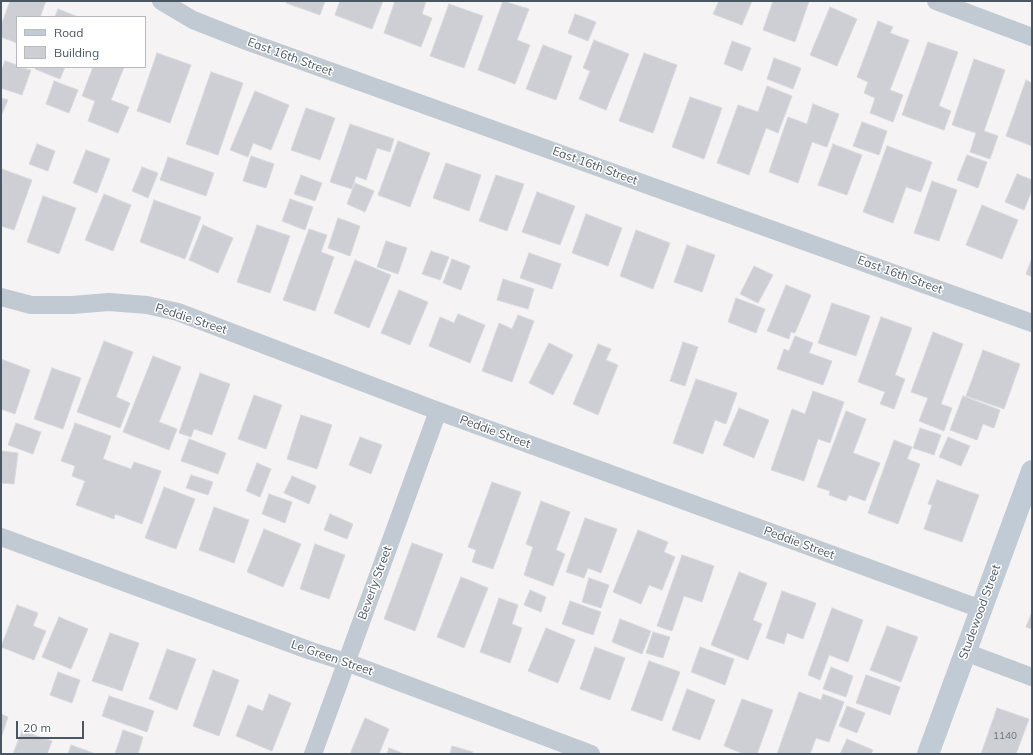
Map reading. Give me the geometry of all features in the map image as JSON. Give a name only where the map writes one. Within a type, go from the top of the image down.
[{"type":"main road","name":"Studewood Street","points":[[928,754],[1032,471]]},
{"type":"street","name":"East 16th Street","points":[[161,1],[193,20],[249,42],[1032,323]]},
{"type":"street","points":[[936,1],[1032,37]]},
{"type":"street","name":"Peddie Street","points":[[1,297],[31,305],[72,305],[108,302],[147,305],[178,312],[438,412],[981,609]]},
{"type":"street","name":"Beverly Street","points":[[313,754],[438,412]]},
{"type":"street","name":"Le Green Street","points":[[1,537],[311,651],[346,662],[592,754]]},
{"type":"street","points":[[965,652],[1032,677]]},
{"type":"building","points":[[10,1],[46,1],[40,16],[16,16],[16,43],[1,37],[1,26]]},
{"type":"building","points":[[287,1],[325,1],[320,15],[286,3]]},
{"type":"building","points":[[340,1],[383,1],[372,29],[335,15]]},
{"type":"building","points":[[395,1],[426,1],[422,14],[432,18],[421,47],[384,33]]},
{"type":"building","points":[[503,1],[529,9],[517,40],[530,45],[515,84],[478,70]]},
{"type":"building","points":[[719,1],[752,1],[742,25],[713,14]]},
{"type":"building","points":[[773,1],[809,1],[795,42],[763,30]]},
{"type":"building","points":[[449,4],[483,16],[464,68],[430,56]]},
{"type":"building","points":[[830,7],[857,19],[837,66],[810,55]]},
{"type":"building","points":[[58,9],[76,16],[55,16]]},
{"type":"building","points":[[575,14],[596,22],[588,41],[568,33]]},
{"type":"building","points":[[878,21],[893,27],[890,33],[909,40],[890,90],[903,95],[893,122],[870,113],[875,98],[864,93],[868,82],[857,77]]},
{"type":"building","points":[[594,40],[629,54],[606,110],[579,99],[590,71],[583,68]]},
{"type":"building","points":[[732,41],[751,48],[742,71],[724,64]]},
{"type":"building","points":[[928,42],[958,52],[939,106],[951,111],[944,130],[902,115]]},
{"type":"building","points":[[543,45],[572,56],[556,100],[526,89]]},
{"type":"building","points":[[157,53],[191,65],[170,123],[137,111]]},
{"type":"building","points":[[644,53],[677,65],[653,133],[619,121]]},
{"type":"building","points":[[774,58],[801,68],[793,89],[767,79]]},
{"type":"building","points":[[974,59],[1005,70],[984,131],[998,136],[990,159],[970,152],[976,133],[952,125]]},
{"type":"building","points":[[5,61],[16,65],[16,68],[31,70],[22,95],[1,88],[1,72]]},
{"type":"building","points":[[36,68],[65,68],[60,79]]},
{"type":"building","points":[[93,68],[124,68],[111,100],[129,107],[118,133],[88,121],[95,101],[82,96]]},
{"type":"building","points":[[211,72],[243,83],[218,155],[186,144]]},
{"type":"building","points":[[1026,80],[1032,83],[1032,146],[1006,136]]},
{"type":"building","points":[[54,81],[78,90],[69,113],[46,104]]},
{"type":"building","points":[[767,86],[792,96],[778,133],[766,128],[749,175],[717,163],[738,105],[758,112]]},
{"type":"building","points":[[255,91],[289,105],[271,150],[253,143],[248,157],[230,150]]},
{"type":"building","points":[[690,97],[722,108],[704,159],[672,147]]},
{"type":"building","points":[[1,98],[8,100],[1,116]]},
{"type":"building","points":[[813,104],[839,114],[827,147],[812,142],[798,183],[769,172],[788,117],[807,124]]},
{"type":"building","points":[[306,108],[335,118],[320,160],[291,150]]},
{"type":"building","points":[[862,122],[887,131],[879,155],[853,146]]},
{"type":"building","points":[[350,124],[394,139],[390,152],[377,148],[366,180],[356,176],[352,189],[330,182]]},
{"type":"building","points":[[398,141],[430,153],[410,207],[378,195]]},
{"type":"building","points":[[37,144],[55,151],[48,171],[29,164]]},
{"type":"building","points":[[833,144],[862,155],[847,195],[818,185]]},
{"type":"building","points":[[887,146],[932,162],[921,192],[906,187],[893,223],[863,212]]},
{"type":"building","points":[[86,150],[110,159],[97,193],[73,183]]},
{"type":"building","points":[[967,155],[987,162],[978,188],[957,180]]},
{"type":"building","points":[[251,156],[274,164],[266,188],[243,181]]},
{"type":"building","points":[[168,157],[214,173],[206,196],[160,180]]},
{"type":"building","points":[[446,163],[481,175],[469,211],[433,198]]},
{"type":"building","points":[[142,167],[158,173],[148,198],[132,191]]},
{"type":"building","points":[[2,169],[32,180],[14,230],[1,226]]},
{"type":"building","points":[[1017,174],[1032,180],[1032,190],[1024,210],[1005,202]]},
{"type":"building","points":[[301,175],[322,183],[315,201],[294,194]]},
{"type":"building","points":[[496,175],[524,184],[507,231],[479,221]]},
{"type":"building","points":[[932,181],[957,190],[939,241],[914,233]]},
{"type":"building","points":[[355,183],[374,191],[365,212],[347,204]]},
{"type":"building","points":[[537,192],[575,206],[560,245],[522,232]]},
{"type":"building","points":[[104,194],[131,205],[113,251],[85,240]]},
{"type":"building","points":[[43,196],[76,208],[59,254],[27,242]]},
{"type":"building","points":[[290,199],[313,207],[305,230],[282,221]]},
{"type":"building","points":[[154,200],[201,217],[185,259],[140,242]]},
{"type":"building","points":[[982,205],[1018,220],[1002,259],[966,245]]},
{"type":"building","points":[[586,214],[622,228],[608,266],[572,253]]},
{"type":"building","points":[[338,218],[360,226],[350,256],[328,248]]},
{"type":"building","points":[[203,225],[233,238],[218,273],[189,260]]},
{"type":"building","points":[[257,225],[290,236],[270,293],[237,282]]},
{"type":"building","points":[[309,229],[327,235],[321,252],[334,257],[315,311],[283,300]]},
{"type":"building","points":[[636,230],[670,243],[653,289],[620,276]]},
{"type":"building","points":[[386,241],[407,248],[398,274],[377,267]]},
{"type":"building","points":[[687,245],[715,255],[702,292],[674,282]]},
{"type":"building","points":[[431,251],[449,257],[440,280],[422,274]]},
{"type":"building","points":[[529,253],[561,264],[552,289],[520,278]]},
{"type":"building","points":[[1032,258],[1032,277],[1026,274]]},
{"type":"building","points":[[452,259],[470,266],[461,290],[443,283]]},
{"type":"building","points":[[355,260],[391,275],[369,328],[334,313]]},
{"type":"building","points":[[754,266],[773,275],[758,303],[740,294]]},
{"type":"building","points":[[503,279],[534,289],[528,309],[497,300]]},
{"type":"building","points":[[786,285],[811,295],[795,333],[791,332],[789,339],[767,331]]},
{"type":"building","points":[[399,290],[428,302],[410,345],[381,333]]},
{"type":"building","points":[[736,298],[765,309],[756,333],[728,322]]},
{"type":"building","points":[[832,303],[870,316],[856,356],[818,343]]},
{"type":"building","points":[[458,314],[485,325],[470,363],[429,346],[440,317],[454,323]]},
{"type":"building","points":[[518,315],[534,321],[512,382],[482,371],[499,323],[512,329]]},
{"type":"building","points":[[881,317],[912,328],[895,375],[905,379],[894,409],[880,404],[885,392],[858,382]]},
{"type":"building","points":[[933,332],[963,344],[941,404],[952,408],[944,431],[919,421],[928,398],[911,392]]},
{"type":"building","points":[[795,336],[813,343],[809,353],[832,361],[823,385],[777,369],[784,349],[789,351]]},
{"type":"building","points":[[104,341],[133,352],[116,397],[130,403],[120,428],[77,412]]},
{"type":"building","points":[[683,342],[698,347],[685,386],[670,381]]},
{"type":"building","points":[[549,343],[573,355],[553,395],[529,383]]},
{"type":"building","points":[[598,344],[611,349],[606,360],[618,365],[598,415],[573,404]]},
{"type":"building","points":[[983,350],[1020,364],[1004,409],[966,396]]},
{"type":"building","points":[[153,356],[181,367],[159,422],[177,429],[169,450],[123,432]]},
{"type":"building","points":[[1,359],[30,370],[15,414],[1,409]]},
{"type":"building","points":[[52,368],[81,378],[63,429],[34,419]]},
{"type":"building","points":[[200,373],[230,384],[212,435],[194,429],[191,437],[179,433]]},
{"type":"building","points":[[696,379],[737,393],[726,424],[715,420],[703,454],[673,443]]},
{"type":"building","points":[[813,391],[844,402],[830,443],[818,439],[804,481],[771,470],[792,409],[805,414]]},
{"type":"building","points":[[254,395],[282,405],[266,449],[238,439]]},
{"type":"building","points":[[963,396],[1000,410],[994,428],[983,424],[977,440],[950,430]]},
{"type":"building","points":[[739,408],[769,420],[754,458],[723,445]]},
{"type":"building","points":[[846,411],[866,419],[853,453],[880,463],[865,501],[849,495],[846,501],[829,495],[830,491],[817,487]]},
{"type":"building","points":[[301,415],[332,425],[317,469],[287,459]]},
{"type":"building","points":[[16,423],[41,432],[33,454],[8,445]]},
{"type":"building","points":[[75,423],[111,436],[103,459],[131,469],[134,462],[161,471],[142,524],[115,514],[114,519],[76,505],[85,481],[72,476],[75,466],[61,461]]},
{"type":"building","points":[[920,428],[941,435],[934,455],[913,448]]},
{"type":"building","points":[[360,437],[382,445],[371,474],[349,465]]},
{"type":"building","points":[[948,437],[970,446],[961,466],[939,457]]},
{"type":"building","points":[[189,439],[226,453],[218,474],[181,461]]},
{"type":"building","points":[[894,440],[912,447],[907,459],[920,464],[898,524],[868,513]]},
{"type":"building","points":[[1,451],[18,453],[14,484],[1,483]]},
{"type":"building","points":[[257,463],[271,469],[260,497],[246,491]]},
{"type":"building","points":[[191,475],[213,482],[208,495],[186,488]]},
{"type":"building","points":[[292,476],[316,486],[309,504],[284,493]]},
{"type":"building","points":[[937,480],[979,495],[962,542],[924,529],[932,505],[928,504]]},
{"type":"building","points":[[492,482],[521,492],[493,569],[472,562],[476,550],[468,547]]},
{"type":"building","points":[[164,487],[195,499],[176,549],[145,538]]},
{"type":"building","points":[[269,494],[292,502],[285,523],[262,514]]},
{"type":"building","points":[[541,501],[570,512],[556,550],[565,554],[553,586],[524,575],[533,547],[526,544]]},
{"type":"building","points":[[214,507],[249,520],[234,563],[199,550]]},
{"type":"building","points":[[330,514],[353,524],[347,539],[324,530]]},
{"type":"building","points":[[585,518],[617,529],[601,573],[588,568],[584,578],[566,572]]},
{"type":"building","points":[[264,529],[301,544],[283,587],[247,572]]},
{"type":"building","points":[[638,530],[668,542],[664,552],[675,557],[662,590],[649,585],[641,604],[613,592]]},
{"type":"building","points":[[412,543],[443,554],[415,631],[384,619]]},
{"type":"building","points":[[315,544],[345,555],[329,599],[300,589]]},
{"type":"building","points":[[682,555],[714,566],[702,602],[684,596],[672,631],[657,626]]},
{"type":"building","points":[[739,572],[767,583],[753,620],[762,624],[748,660],[711,645]]},
{"type":"building","points":[[461,577],[488,588],[464,648],[437,637]]},
{"type":"building","points":[[589,578],[609,585],[601,608],[582,602]]},
{"type":"building","points":[[530,590],[546,597],[541,612],[524,605]]},
{"type":"building","points":[[782,591],[816,603],[803,639],[787,633],[784,644],[766,638]]},
{"type":"building","points":[[499,598],[518,605],[512,624],[522,628],[510,663],[480,652]]},
{"type":"building","points":[[570,601],[601,612],[593,635],[562,624]]},
{"type":"building","points":[[17,605],[38,613],[33,626],[46,631],[34,660],[1,647]]},
{"type":"building","points":[[832,608],[863,620],[848,662],[829,655],[820,680],[808,675]]},
{"type":"building","points":[[1032,612],[1032,629],[1026,627]]},
{"type":"building","points":[[59,617],[88,629],[71,669],[42,657]]},
{"type":"building","points":[[620,619],[651,631],[642,654],[612,642]]},
{"type":"building","points":[[887,626],[918,637],[901,682],[870,670]]},
{"type":"building","points":[[546,628],[575,640],[558,683],[528,671]]},
{"type":"building","points":[[653,632],[670,637],[663,658],[646,653]]},
{"type":"building","points":[[110,633],[139,643],[122,691],[92,681]]},
{"type":"building","points":[[595,647],[625,658],[610,700],[580,689]]},
{"type":"building","points":[[700,647],[734,659],[725,685],[691,672]]},
{"type":"building","points":[[167,649],[196,659],[177,710],[149,699]]},
{"type":"building","points":[[649,661],[680,672],[662,721],[631,710]]},
{"type":"building","points":[[831,667],[853,676],[846,697],[823,689]]},
{"type":"building","points":[[213,670],[239,680],[219,736],[193,726]]},
{"type":"building","points":[[58,672],[80,680],[72,703],[50,695]]},
{"type":"building","points":[[866,675],[900,687],[890,715],[856,703]]},
{"type":"building","points":[[687,689],[715,700],[700,740],[672,730]]},
{"type":"building","points":[[799,692],[821,700],[823,694],[844,702],[829,742],[816,738],[810,754],[777,754]]},
{"type":"building","points":[[269,694],[291,703],[272,751],[236,736],[248,705],[263,711]]},
{"type":"building","points":[[109,696],[154,711],[147,732],[102,716]]},
{"type":"building","points":[[742,699],[773,710],[757,754],[744,754],[724,746]]},
{"type":"building","points":[[847,706],[865,713],[857,733],[839,726]]},
{"type":"building","points":[[997,708],[1029,719],[1016,754],[981,754]]},
{"type":"building","points":[[1,714],[8,717],[1,738]]},
{"type":"building","points":[[365,718],[389,729],[379,754],[350,754]]},
{"type":"building","points":[[123,730],[143,737],[138,754],[115,754]]},
{"type":"building","points":[[22,731],[52,741],[47,754],[13,754]]},
{"type":"building","points":[[847,739],[873,750],[871,754],[840,754]]},
{"type":"building","points":[[71,745],[96,754],[68,754]]},
{"type":"building","points":[[452,746],[473,752],[472,754],[450,754]]},
{"type":"building","points":[[389,748],[405,754],[387,754]]}]
